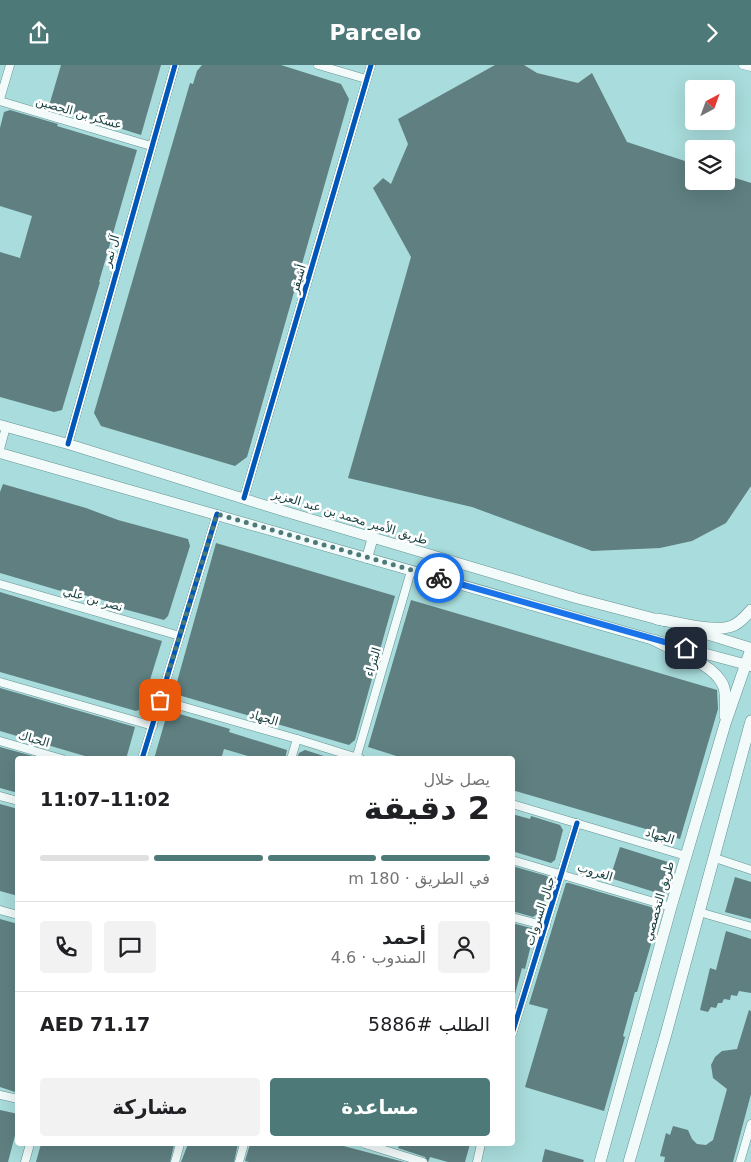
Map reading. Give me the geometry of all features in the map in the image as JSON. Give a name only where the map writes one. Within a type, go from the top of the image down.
[{"type":"main road","name":"طريق الأمير محمد بن عبد العزيز","points":[[3,426],[68,443],[373,537],[576,598],[657,619],[751,649]]},
{"type":"main road","points":[[0,451],[411,571],[749,665]]},
{"type":"main road","points":[[367,558],[373,537]]},
{"type":"main road","points":[[657,619],[703,627],[723,628],[735,624],[751,610]]},
{"type":"main road","points":[[654,640],[704,665],[720,680],[725,692],[725,724]]},
{"type":"main road","name":"طريق التخصصي","points":[[600,1162],[686,856],[725,724],[749,665],[751,649]]},
{"type":"main road","points":[[629,1162],[751,721]]},
{"type":"main road","points":[[743,749],[751,734]]},
{"type":"street","points":[[0,100],[10,65]]},
{"type":"street","name":"آل نمر","points":[[68,443],[175,65]]},
{"type":"street","points":[[318,65],[366,79]]},
{"type":"street","name":"أشيقر","points":[[244,498],[371,65]]},
{"type":"street","points":[[743,65],[751,67]]},
{"type":"street","name":"عسكر بن الحصين","points":[[0,100],[151,146]]},
{"type":"street","points":[[0,451],[3,426]]},
{"type":"street","points":[[143,756],[217,514]]},
{"type":"street","name":"البتراء","points":[[359,756],[411,571]]},
{"type":"street","name":"نصر بن علي","points":[[0,584],[180,636]]},
{"type":"street","points":[[0,682],[153,726]]},
{"type":"street","name":"الجهاد","points":[[160,700],[352,756]]},
{"type":"street","points":[[292,756],[297,739]]},
{"type":"street","name":"الحباك","points":[[0,741],[52,756]]},
{"type":"street","points":[[0,796],[15,800]]},
{"type":"street","name":"الجهاد","points":[[515,805],[686,856]]},
{"type":"street","name":"جبال السروات","points":[[515,1018],[546,926],[577,823]]},
{"type":"street","points":[[714,858],[751,870]]},
{"type":"street","name":"الغروب","points":[[515,861],[671,907]]},
{"type":"street","points":[[0,910],[15,914]]},
{"type":"street","points":[[699,912],[751,927]]},
{"type":"street","points":[[515,918],[546,926]]},
{"type":"street","points":[[0,1095],[15,1098]]},
{"type":"street","points":[[740,1162],[751,1124]]},
{"type":"street","points":[[25,1162],[29,1146]]},
{"type":"street","points":[[175,1162],[179,1146]]},
{"type":"street","points":[[239,1162],[243,1146]]},
{"type":"street","points":[[371,1146],[423,1162]]},
{"type":"street","points":[[477,1162],[481,1146]]},
{"type":"building","points":[[61,65],[161,65],[141,135],[49,106]]},
{"type":"building","points":[[202,65],[281,65],[341,84],[349,99],[247,457],[235,466],[101,426],[94,413],[190,83],[193,84],[197,71]]},
{"type":"building","points":[[495,65],[524,65],[537,73],[578,83],[592,73],[627,142],[685,161],[685,190],[735,190],[735,178],[751,183],[751,486],[726,523],[692,541],[660,548],[592,551],[472,507],[348,478],[411,257],[373,188],[383,178],[391,184],[408,144],[398,119]]},
{"type":"building","points":[[10,110],[137,150],[62,410],[54,412],[0,397],[0,252],[20,258],[32,216],[0,206],[0,128],[4,112]]},
{"type":"building","points":[[3,484],[86,508],[118,520],[188,539],[190,546],[168,616],[164,620],[120,608],[121,605],[62,589],[61,591],[0,573],[0,492]]},
{"type":"building","points":[[216,543],[395,596],[355,740],[349,745],[175,694]]},
{"type":"building","points":[[0,592],[162,641],[141,709],[136,711],[0,672]]},
{"type":"building","points":[[411,600],[717,690],[718,709],[680,839],[515,791],[515,756],[396,756],[368,747]]},
{"type":"building","points":[[0,688],[135,727],[127,756],[85,756],[0,731]]},
{"type":"building","points":[[173,712],[230,729],[229,732],[287,750],[286,756],[248,756],[224,749],[222,756],[155,756],[167,714]]},
{"type":"building","points":[[0,747],[33,756],[15,756],[15,792],[0,788]]},
{"type":"building","points":[[305,750],[324,756],[298,756],[299,753]]},
{"type":"building","points":[[0,804],[15,808],[15,895],[0,891]]},
{"type":"building","points":[[515,815],[530,819],[531,816],[560,825],[563,830],[555,860],[551,863],[515,852]]},
{"type":"building","points":[[620,847],[674,864],[664,895],[610,878]]},
{"type":"building","points":[[515,867],[547,876],[550,881],[540,912],[533,917],[515,912]]},
{"type":"building","points":[[735,877],[751,882],[751,919],[725,912]]},
{"type":"building","points":[[566,883],[661,910],[637,992],[635,992],[623,1036],[625,1037],[604,1111],[525,1087],[548,1009],[529,1004]]},
{"type":"building","points":[[0,919],[15,923],[15,1092],[0,1087]]},
{"type":"building","points":[[515,924],[535,929],[525,969],[522,968],[515,994]]},
{"type":"building","points":[[726,931],[751,939],[751,993],[739,991],[737,996],[731,995],[730,1000],[724,999],[722,1003],[718,1003],[716,1008],[711,1007],[708,1012],[700,1010],[710,968],[716,970]]},
{"type":"building","points":[[749,1010],[751,1011],[751,1094],[733,1162],[664,1162],[665,1157],[660,1156],[666,1133],[670,1135],[673,1126],[688,1130],[692,1139],[697,1144],[706,1145],[713,1140],[727,1089],[713,1078],[711,1065],[715,1057],[722,1051],[737,1049]]},
{"type":"building","points":[[0,1110],[15,1113],[15,1135],[8,1162],[0,1162]]},
{"type":"building","points":[[40,1146],[174,1146],[170,1162],[36,1162]]},
{"type":"building","points":[[187,1146],[238,1146],[234,1162],[181,1162]]},
{"type":"building","points":[[249,1146],[344,1146],[404,1162],[249,1162],[245,1161]]},
{"type":"building","points":[[399,1146],[469,1146],[465,1162],[448,1162],[430,1157],[428,1162],[425,1157],[398,1148]]},
{"type":"building","points":[[545,1149],[584,1160],[583,1162],[542,1162]]},
{"type":"cycle path","points":[[68,444],[175,65]]},
{"type":"cycle path","points":[[244,498],[371,65]]},
{"type":"cycle path","points":[[143,756],[217,514]]},
{"type":"cycle path","points":[[515,1024],[577,823]]},
{"type":"way so far","points":[[160,700],[217,514],[439,578]]},
{"type":"route","points":[[439,578],[686,648]]}]
